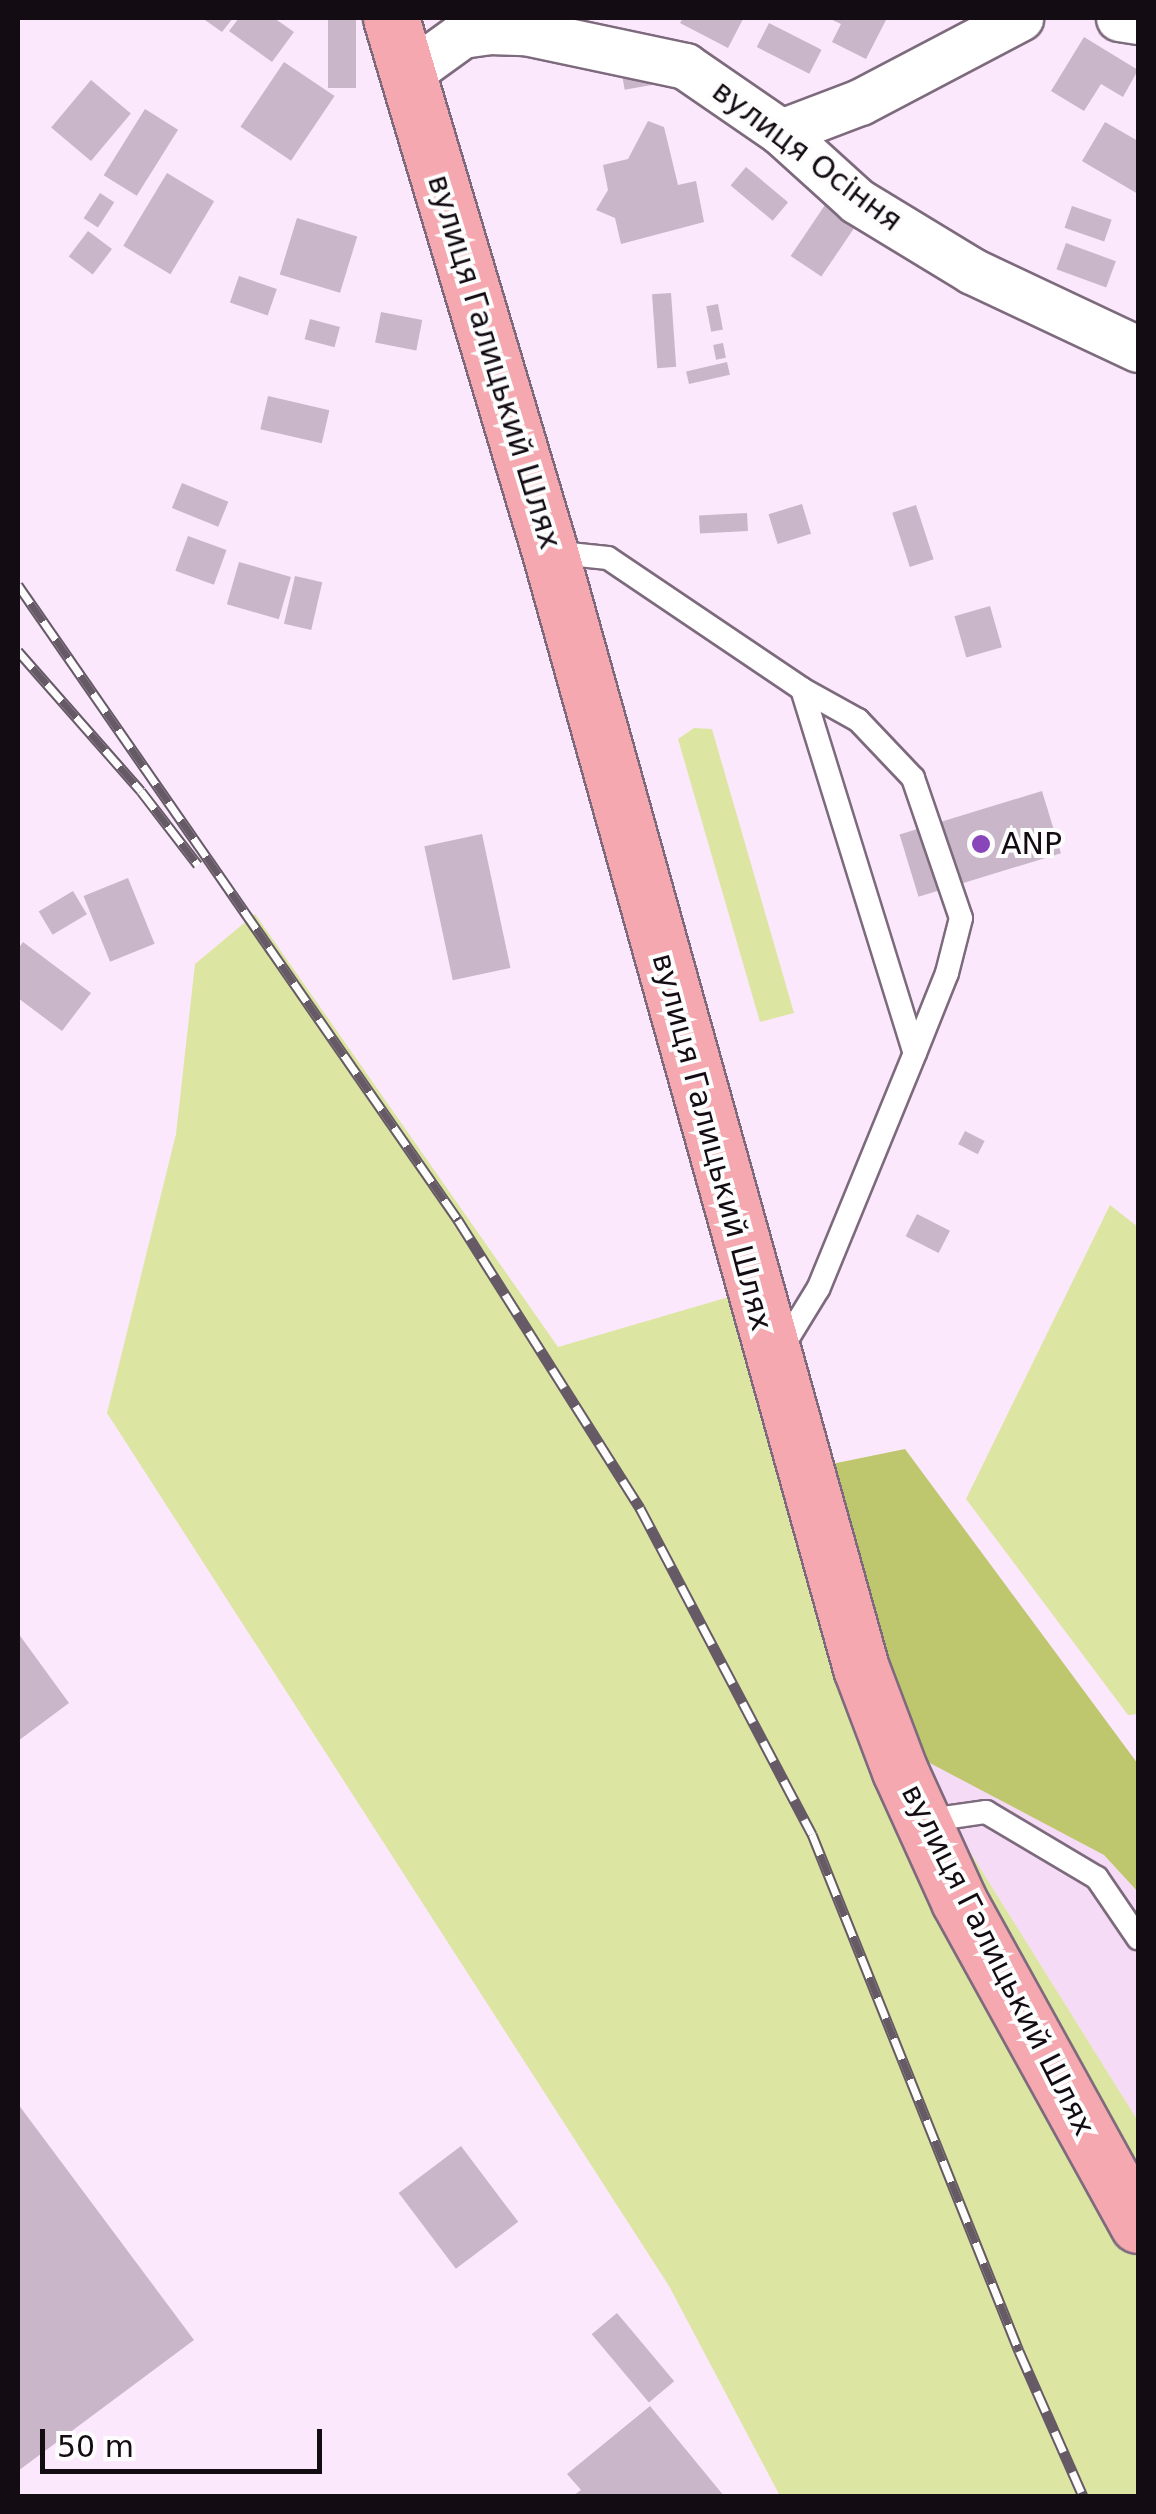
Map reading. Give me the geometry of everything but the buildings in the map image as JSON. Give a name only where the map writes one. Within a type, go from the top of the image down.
[{"type":"highway","name":"вулиця Галицький Шлях","points":[[391,18],[550,552],[773,1363],[862,1668],[922,1821],[1005,1986],[1138,2224]]},
{"type":"street","points":[[781,132],[860,102],[1020,18]]},
{"type":"street","points":[[1120,18],[1138,21]]},
{"type":"street","name":"вулиця Осіння","points":[[408,74],[462,35],[525,32],[685,66],[781,132],[857,202],[972,271],[1138,349]]},
{"type":"lane","points":[[550,552],[608,558],[802,689],[858,720],[913,778],[960,918],[947,972],[818,1288],[773,1363]]},
{"type":"lane","points":[[802,689],[915,1053]]},
{"type":"lane","points":[[922,1821],[986,1812],[1097,1878],[1138,1938]]},
{"type":"shaded area","points":[[907,1751],[1104,1855],[1138,1892],[1138,2121]]},
{"type":"green space","points":[[694,728],[712,729],[794,1013],[760,1022],[678,739]]},
{"type":"green space","points":[[255,914],[558,1347],[756,1289],[907,1751],[1138,2121],[1138,2496],[780,2496],[669,2286],[107,1413],[176,1134],[195,964]]},
{"type":"green space","points":[[1110,1205],[1138,1227],[1138,1714],[1128,1715],[966,1499]]},
{"type":"green space","points":[[905,1449],[1138,1764],[1138,1892],[1104,1855],[907,1751],[812,1468]]},
{"type":"railway","points":[[18,585],[458,1220],[640,1508],[812,1834],[1019,2351],[1083,2496]]},
{"type":"railway","points":[[18,651],[141,791],[198,865]]},
{"type":"place","name":"ANP","points":[[981,844]]}]
